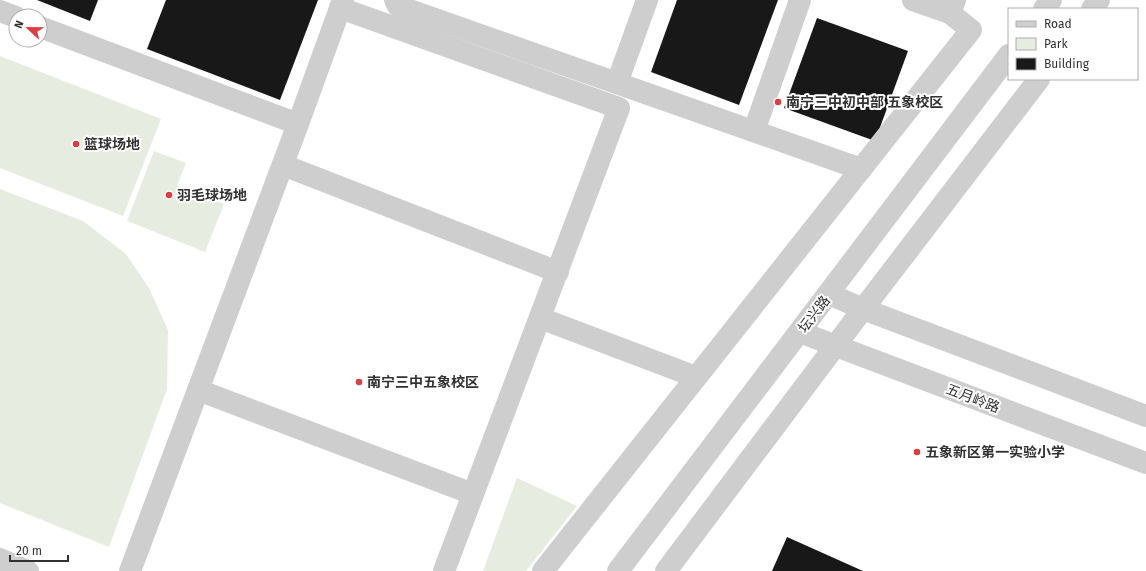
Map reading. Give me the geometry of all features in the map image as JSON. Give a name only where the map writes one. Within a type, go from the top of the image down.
[{"type":"street","points":[[395,0],[398,6],[861,169]]},
{"type":"street","points":[[617,83],[647,0]]},
{"type":"street","points":[[754,131],[800,0]]},
{"type":"street","points":[[543,571],[971,30],[952,7],[913,0]]},
{"type":"street","points":[[1045,8],[1051,0]]},
{"type":"street","points":[[1093,8],[1099,0]]},
{"type":"street","points":[[130,571],[342,4],[619,108],[444,571]]},
{"type":"street","points":[[48,29],[298,124]]},
{"type":"street","name":"坛兴路","points":[[618,571],[1008,57]]},
{"type":"street","points":[[666,571],[863,309],[1038,80]]},
{"type":"street","points":[[283,165],[558,272]]},
{"type":"street","points":[[829,294],[863,309],[1146,416]]},
{"type":"street","points":[[540,318],[696,377]]},
{"type":"street","name":"五月岭路","points":[[800,332],[1146,463]]},
{"type":"street","points":[[198,390],[473,494]]},
{"type":"street","points":[[0,559],[28,571]]},
{"type":"green space","name":"篮球场地","points":[[0,56],[161,119],[123,216],[0,168]]},
{"type":"green space","name":"羽毛球场地","points":[[154,151],[186,163],[177,186],[224,204],[205,252],[127,221]]},
{"type":"green space","points":[[0,189],[83,221],[126,254],[149,288],[168,330],[167,389],[109,547],[0,503]]},
{"type":"green space","points":[[517,478],[577,506],[526,571],[483,571]]},
{"type":"building","points":[[37,0],[98,0],[90,21]]},
{"type":"building","points":[[166,0],[318,0],[280,100],[147,49]]},
{"type":"building","points":[[677,0],[778,0],[739,105],[651,72]]},
{"type":"building","points":[[817,18],[908,51],[875,141],[784,108]]},
{"type":"building","points":[[787,537],[863,571],[772,571]]},
{"type":"place","name":"南宁三中初中部 五象校区","points":[[778,102]]},
{"type":"place","name":"篮球场地","points":[[76,144]]},
{"type":"place","name":"羽毛球场地","points":[[169,195]]},
{"type":"place","name":"南宁三中五象校区","points":[[359,382]]},
{"type":"place","name":"五象新区第一实验小学","points":[[917,452]]}]
